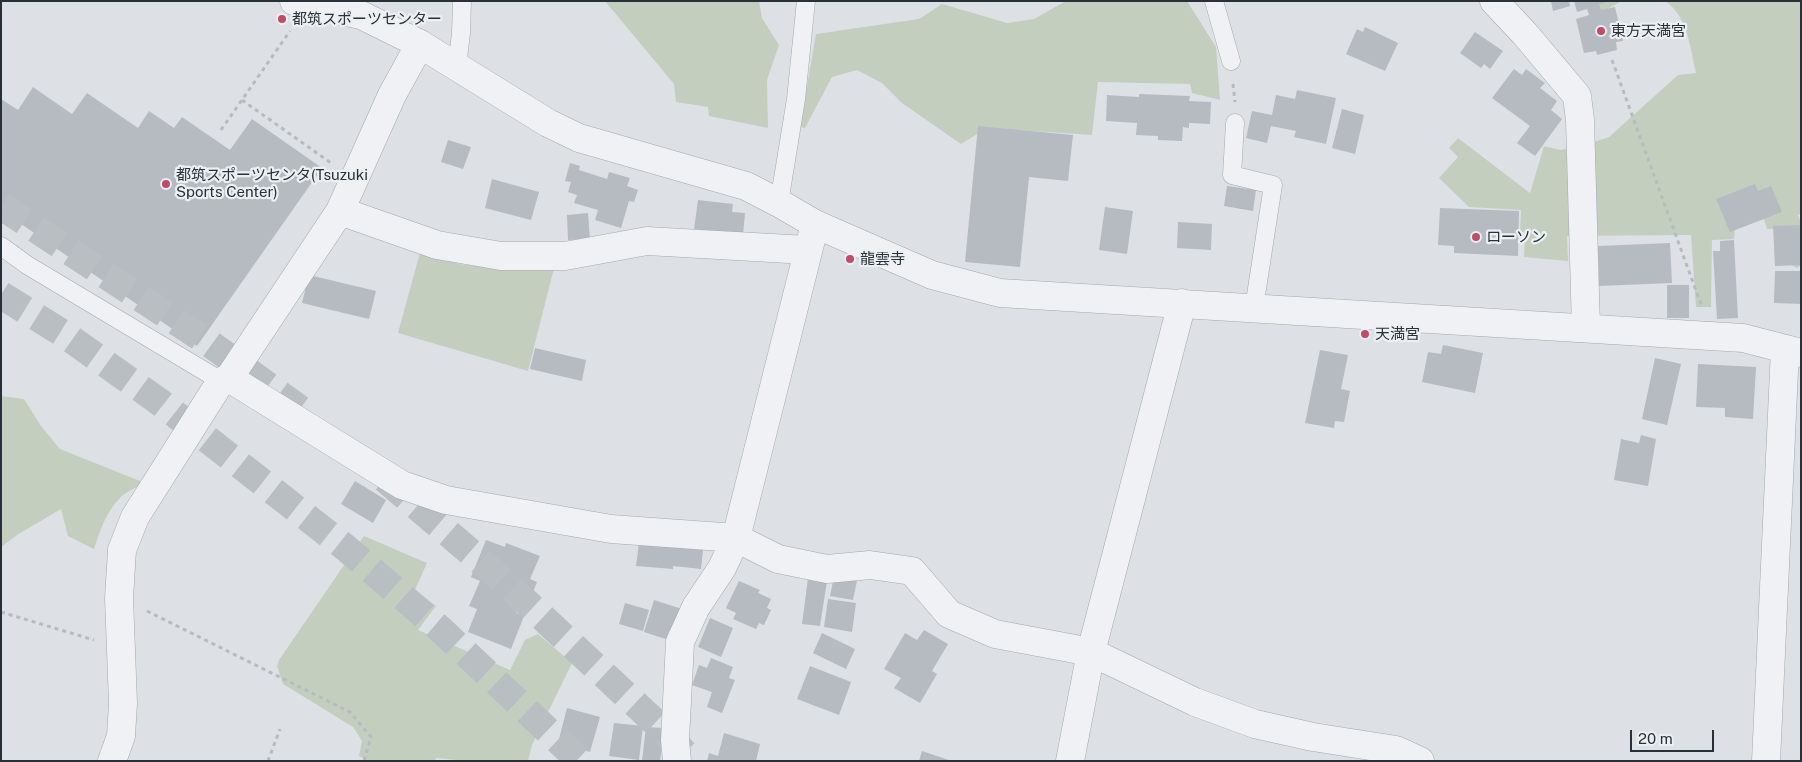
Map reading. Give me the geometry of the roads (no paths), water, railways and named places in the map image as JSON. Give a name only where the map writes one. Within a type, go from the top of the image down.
[{"type":"street","points":[[1494,1],[1525,34],[1577,96],[1580,120],[1586,328]]},
{"type":"street","points":[[304,2],[361,15],[420,44],[548,123],[579,138],[746,186],[779,202],[815,224],[932,275],[1000,293],[1744,338],[1793,351],[1766,761]]},
{"type":"street","points":[[112,761],[121,736],[123,703],[119,598],[122,550],[135,517],[225,379],[340,211],[392,94],[420,44]]},
{"type":"street","points":[[340,211],[437,245],[501,256],[565,256],[647,241],[807,250]]},
{"type":"street","points":[[677,761],[675,740],[680,642],[696,607],[722,568],[736,538],[815,224]]},
{"type":"street","points":[[1070,761],[1091,652],[1182,304]]},
{"type":"street","points":[[225,379],[402,485],[446,500],[611,529],[736,538],[778,559],[828,569],[870,565],[912,571],[949,614],[994,634],[1091,652],[1195,702],[1255,724],[1312,737],[1396,750],[1420,761]]},
{"type":"lane","points":[[457,67],[462,1]]},
{"type":"lane","points":[[779,202],[796,99],[806,1]]},
{"type":"lane","points":[[1214,1],[1231,60]]},
{"type":"lane","points":[[1235,123],[1232,175],[1273,185],[1254,308]]},
{"type":"lane","points":[[1,246],[27,265],[225,379]]},
{"type":"tunnel","points":[[1,206],[209,343],[300,409]]},
{"type":"tunnel","points":[[1,295],[64,334],[161,403],[346,548],[440,629],[580,761]]},
{"type":"tunnel","points":[[385,479],[498,576],[657,724],[692,761]]},
{"type":"place","name":"都筑スポーツセンター","points":[[282,19]]},
{"type":"place","name":"東方天満宮","points":[[1601,31]]},
{"type":"place","name":"都筑スポーツセンタ(Tsuzuki Sports Center)","points":[[166,184]]},
{"type":"place","name":"ローソン","points":[[1476,237]]},
{"type":"place","name":"龍雲寺","points":[[850,259]]},
{"type":"place","name":"天満宮","points":[[1365,334]]}]
